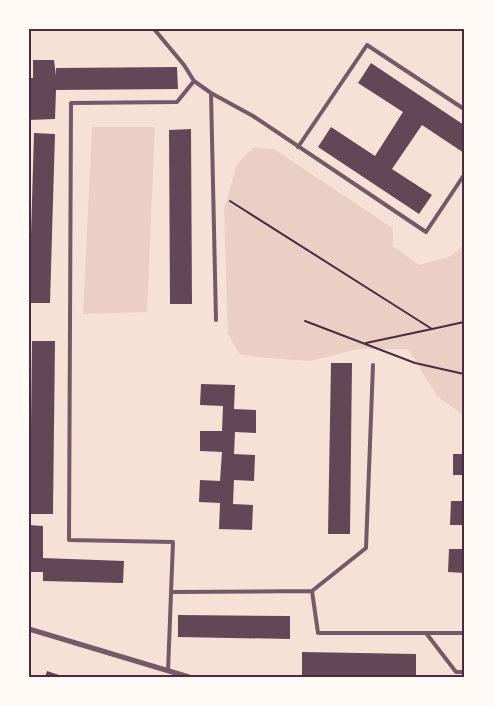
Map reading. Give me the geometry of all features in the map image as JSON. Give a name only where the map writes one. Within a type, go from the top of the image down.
[{"type":"street","points":[[29,629],[189,677]]},
{"type":"lane","points":[[60,29],[78,29]]},
{"type":"lane","points":[[154,29],[184,65],[194,81],[253,116],[426,232],[464,175]]},
{"type":"lane","points":[[298,147],[367,45],[464,110]]},
{"type":"lane","points":[[168,671],[172,542],[69,540],[71,102],[177,102],[194,81]]},
{"type":"lane","points":[[212,93],[216,320]]},
{"type":"lane","points":[[171,592],[312,591],[366,548],[373,365]]},
{"type":"lane","points":[[312,591],[318,634],[464,633]]},
{"type":"lane","points":[[426,633],[456,672],[464,672]]},
{"type":"path","points":[[230,201],[432,329]]},
{"type":"path","points":[[305,321],[415,363],[464,374]]},
{"type":"path","points":[[364,344],[464,322]]},
{"type":"shaded area","points":[[92,127],[155,127],[147,312],[83,314]]},
{"type":"shaded area","points":[[253,148],[274,149],[393,228],[393,246],[419,265],[451,256],[464,244],[464,416],[437,396],[408,349],[358,349],[310,361],[239,354],[228,333],[224,209],[237,164]]},
{"type":"building","points":[[33,60],[54,60],[56,76],[56,68],[177,67],[178,89],[56,90],[55,119],[29,120],[29,78],[33,78]]},
{"type":"building","points":[[371,63],[464,125],[464,153],[422,125],[392,169],[432,195],[419,214],[318,147],[331,127],[375,156],[403,112],[358,83]]},
{"type":"building","points":[[191,129],[192,304],[170,304],[169,130]]},
{"type":"building","points":[[34,133],[55,134],[50,303],[29,303]]},
{"type":"building","points":[[32,341],[55,341],[53,514],[30,514]]},
{"type":"building","points":[[331,363],[352,363],[350,534],[328,534]]},
{"type":"building","points":[[201,384],[235,385],[234,409],[256,410],[256,433],[235,432],[234,454],[255,455],[254,481],[234,480],[233,504],[253,505],[252,530],[219,529],[220,503],[199,502],[200,480],[220,481],[222,452],[200,451],[200,431],[222,431],[223,406],[200,405]]},
{"type":"building","points":[[453,454],[464,454],[464,475],[453,475]]},
{"type":"building","points":[[451,501],[464,501],[464,525],[450,525]]},
{"type":"building","points":[[29,525],[43,526],[43,558],[124,561],[123,583],[43,581],[43,572],[29,572]]},
{"type":"building","points":[[449,549],[464,549],[464,573],[448,572]]},
{"type":"building","points":[[178,615],[290,616],[290,639],[178,637]]},
{"type":"building","points":[[302,652],[416,654],[416,677],[302,676]]},
{"type":"building","points":[[47,671],[65,677],[45,677]]}]
